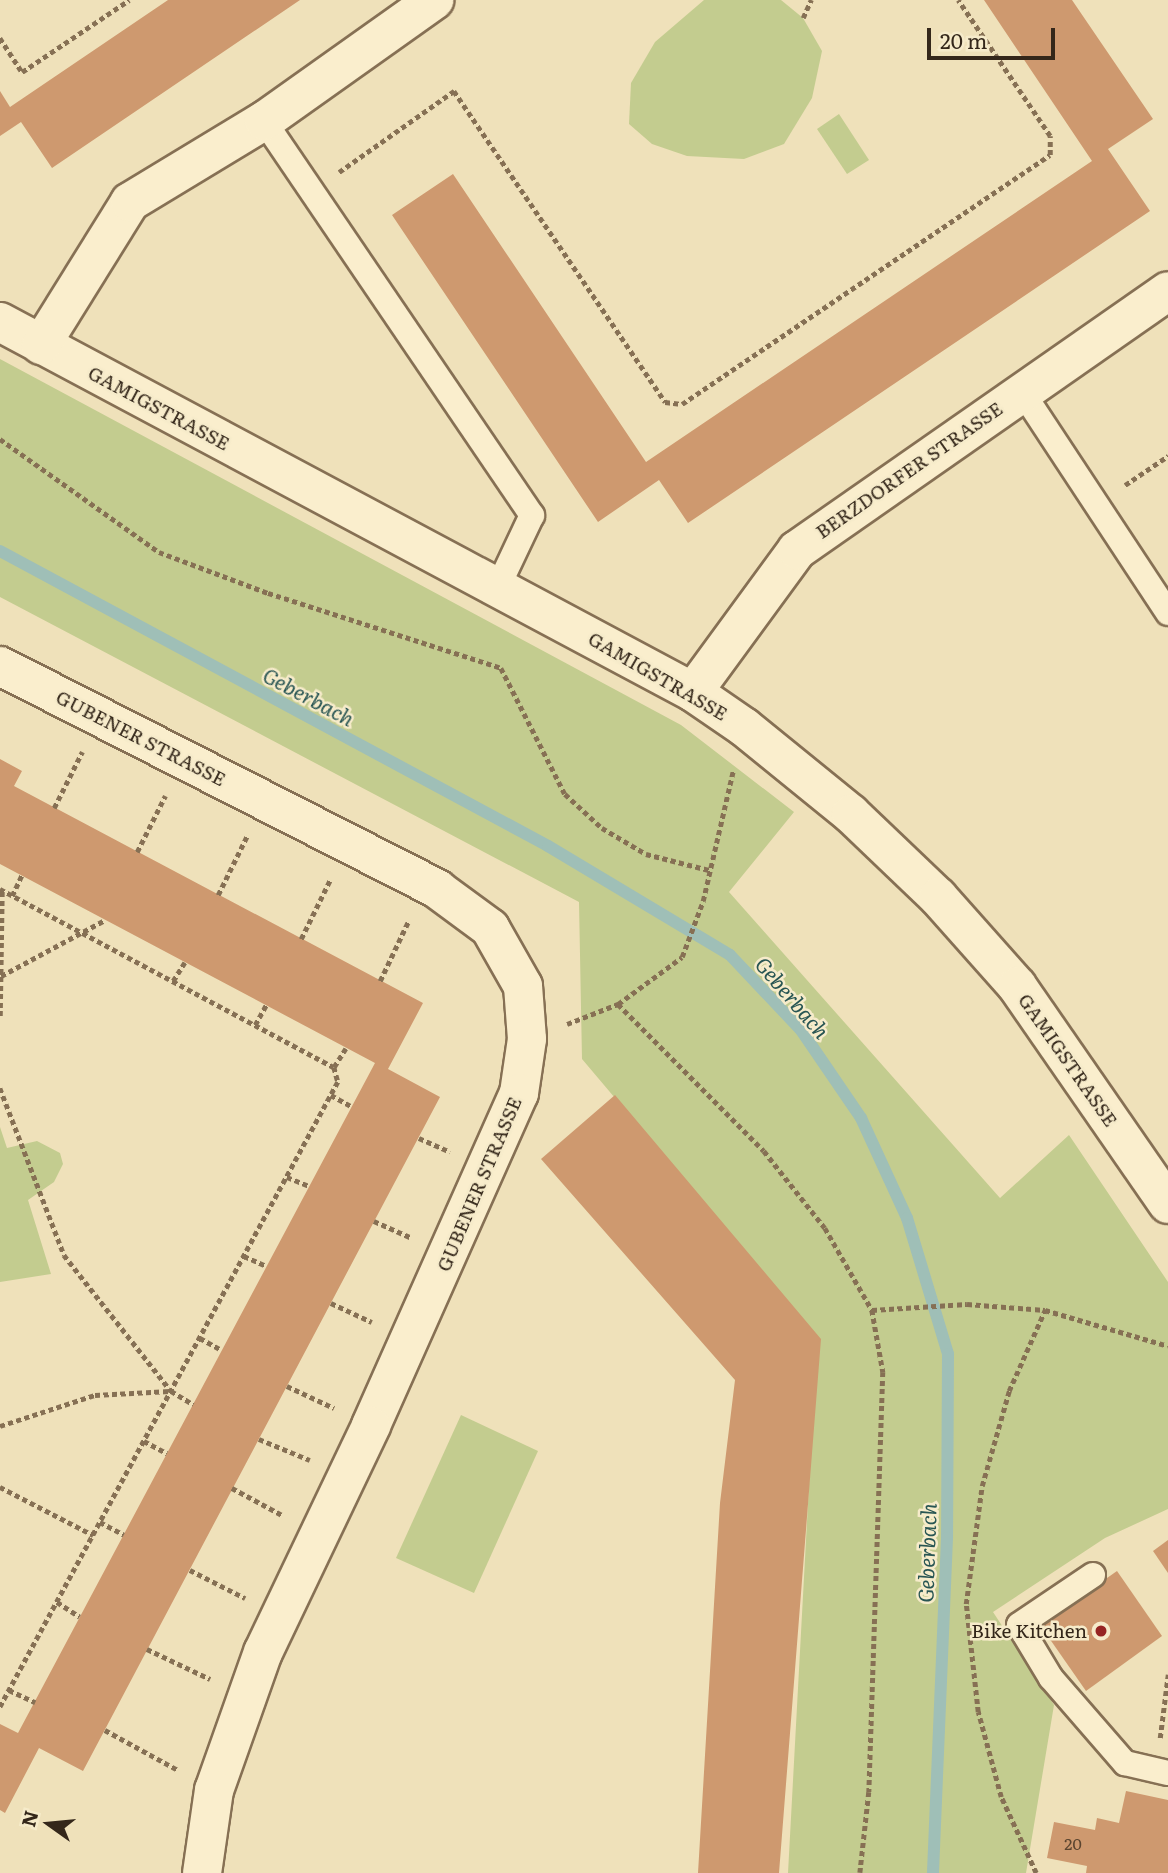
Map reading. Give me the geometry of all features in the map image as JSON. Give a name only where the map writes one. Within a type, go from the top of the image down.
[{"type":"street","points":[[41,345],[130,202],[264,121],[434,0]]},
{"type":"street","name":"BERZDORFER STRASSE","points":[[693,692],[797,550],[1021,390],[1168,291]]},
{"type":"street","name":"GAMIGSTRASSE","points":[[0,322],[693,692],[744,727],[851,814],[938,897],[1017,986],[1168,1205]]},
{"type":"street","name":"GUBENER STRASSE","points":[[0,666],[427,884],[491,928],[523,986],[527,1039],[519,1093],[371,1426],[280,1616],[246,1696],[214,1790],[202,1873]]},
{"type":"lane","points":[[264,121],[532,515],[498,587]]},
{"type":"lane","points":[[1021,390],[1168,613]]},
{"type":"lane","points":[[1093,1575],[1019,1625],[1051,1678],[1125,1763],[1161,1772]]},
{"type":"path","points":[[0,38],[22,72],[129,0]]},
{"type":"path","points":[[803,18],[811,0]]},
{"type":"path","points":[[333,176],[454,91],[665,402],[682,404],[1050,155],[1050,136],[958,0]]},
{"type":"path","points":[[0,439],[159,552],[268,593],[501,668],[565,794],[601,828],[646,854],[709,870]]},
{"type":"path","points":[[1096,505],[1168,456]]},
{"type":"path","points":[[54,807],[99,716]]},
{"type":"path","points":[[527,1039],[618,1004],[682,957],[703,901],[744,727]]},
{"type":"path","points":[[138,852],[184,760]]},
{"type":"path","points":[[218,895],[264,801]]},
{"type":"path","points":[[300,939],[348,844]]},
{"type":"path","points":[[12,896],[22,875]]},
{"type":"path","points":[[380,981],[427,884]]},
{"type":"path","points":[[0,1016],[1,890],[334,1067],[338,1082],[0,1707]]},
{"type":"path","points":[[1,976],[105,920]]},
{"type":"path","points":[[173,981],[185,962]]},
{"type":"path","points":[[618,1004],[764,1151],[825,1228],[872,1310],[883,1372],[869,1793],[860,1873]]},
{"type":"path","points":[[255,1025],[266,1005]]},
{"type":"path","points":[[334,1067],[346,1048]]},
{"type":"path","points":[[0,1087],[64,1255],[171,1391],[193,1404]]},
{"type":"path","points":[[331,1095],[351,1106]]},
{"type":"path","points":[[287,1177],[309,1186]]},
{"type":"path","points":[[244,1256],[266,1266]]},
{"type":"path","points":[[872,1310],[967,1304],[1045,1310],[1168,1346]]},
{"type":"path","points":[[1037,1872],[1001,1797],[978,1712],[966,1604],[982,1486],[1009,1391],[1045,1310]]},
{"type":"path","points":[[200,1338],[222,1350]]},
{"type":"path","points":[[287,1386],[371,1426]]},
{"type":"path","points":[[0,1426],[95,1395],[171,1391]]},
{"type":"path","points":[[259,1439],[348,1476]]},
{"type":"path","points":[[144,1441],[167,1453]]},
{"type":"path","points":[[0,1487],[93,1535]]},
{"type":"path","points":[[232,1488],[320,1535]]},
{"type":"path","points":[[100,1522],[124,1535]]},
{"type":"path","points":[[190,1570],[280,1616]]},
{"type":"path","points":[[57,1602],[80,1617]]},
{"type":"path","points":[[147,1649],[246,1696]]},
{"type":"path","points":[[1161,1772],[1168,1675]]},
{"type":"path","points":[[9,1690],[36,1702]]},
{"type":"path","points":[[105,1730],[214,1790]]},
{"type":"green space","points":[[704,0],[781,0],[803,18],[822,51],[812,98],[784,144],[744,159],[687,156],[652,144],[629,124],[631,83],[655,42]]},
{"type":"green space","points":[[839,114],[869,160],[847,174],[817,129]]},
{"type":"green space","points":[[0,359],[681,725],[794,812],[729,892],[1000,1198],[1069,1135],[1168,1282],[1168,1509],[1105,1538],[993,1612],[1054,1705],[1026,1873],[788,1873],[817,1337],[582,1059],[579,902],[0,597]]},
{"type":"green space","points":[[0,1127],[7,1148],[37,1141],[60,1153],[63,1164],[54,1182],[28,1200],[51,1274],[0,1282]]},
{"type":"green space","points":[[461,1415],[538,1451],[474,1593],[396,1558]]},
{"type":"building","points":[[168,0],[300,0],[52,168],[21,122],[0,136],[0,91],[10,107]]},
{"type":"building","points":[[984,0],[1072,0],[1153,119],[1108,149],[1150,211],[688,523],[659,480],[598,522],[392,215],[453,174],[646,462],[1092,161]]},
{"type":"building","points":[[0,759],[22,771],[14,786],[423,1003],[388,1069],[440,1097],[83,1771],[39,1748],[5,1813],[0,1810],[0,1724],[18,1733],[375,1063],[0,864]]},
{"type":"building","points":[[615,1095],[821,1339],[779,1873],[698,1873],[720,1503],[735,1380],[541,1159]]},
{"type":"building","points":[[1168,1540],[1168,1573],[1153,1551]]},
{"type":"building","name":"Bike Kitchen","points":[[1117,1571],[1162,1636],[1086,1691],[1040,1625]]},
{"type":"building","points":[[1126,1791],[1168,1800],[1168,1873],[1086,1873],[1087,1866],[1047,1858],[1054,1822],[1095,1830],[1097,1818],[1119,1823]]},
{"type":"waterway","name":"Geberbach","points":[[0,551],[548,846],[730,955],[801,1030],[861,1118],[907,1218],[948,1354],[947,1538],[933,1873]]},
{"type":"place","name":"Bike Kitchen","points":[[1101,1631]]}]
